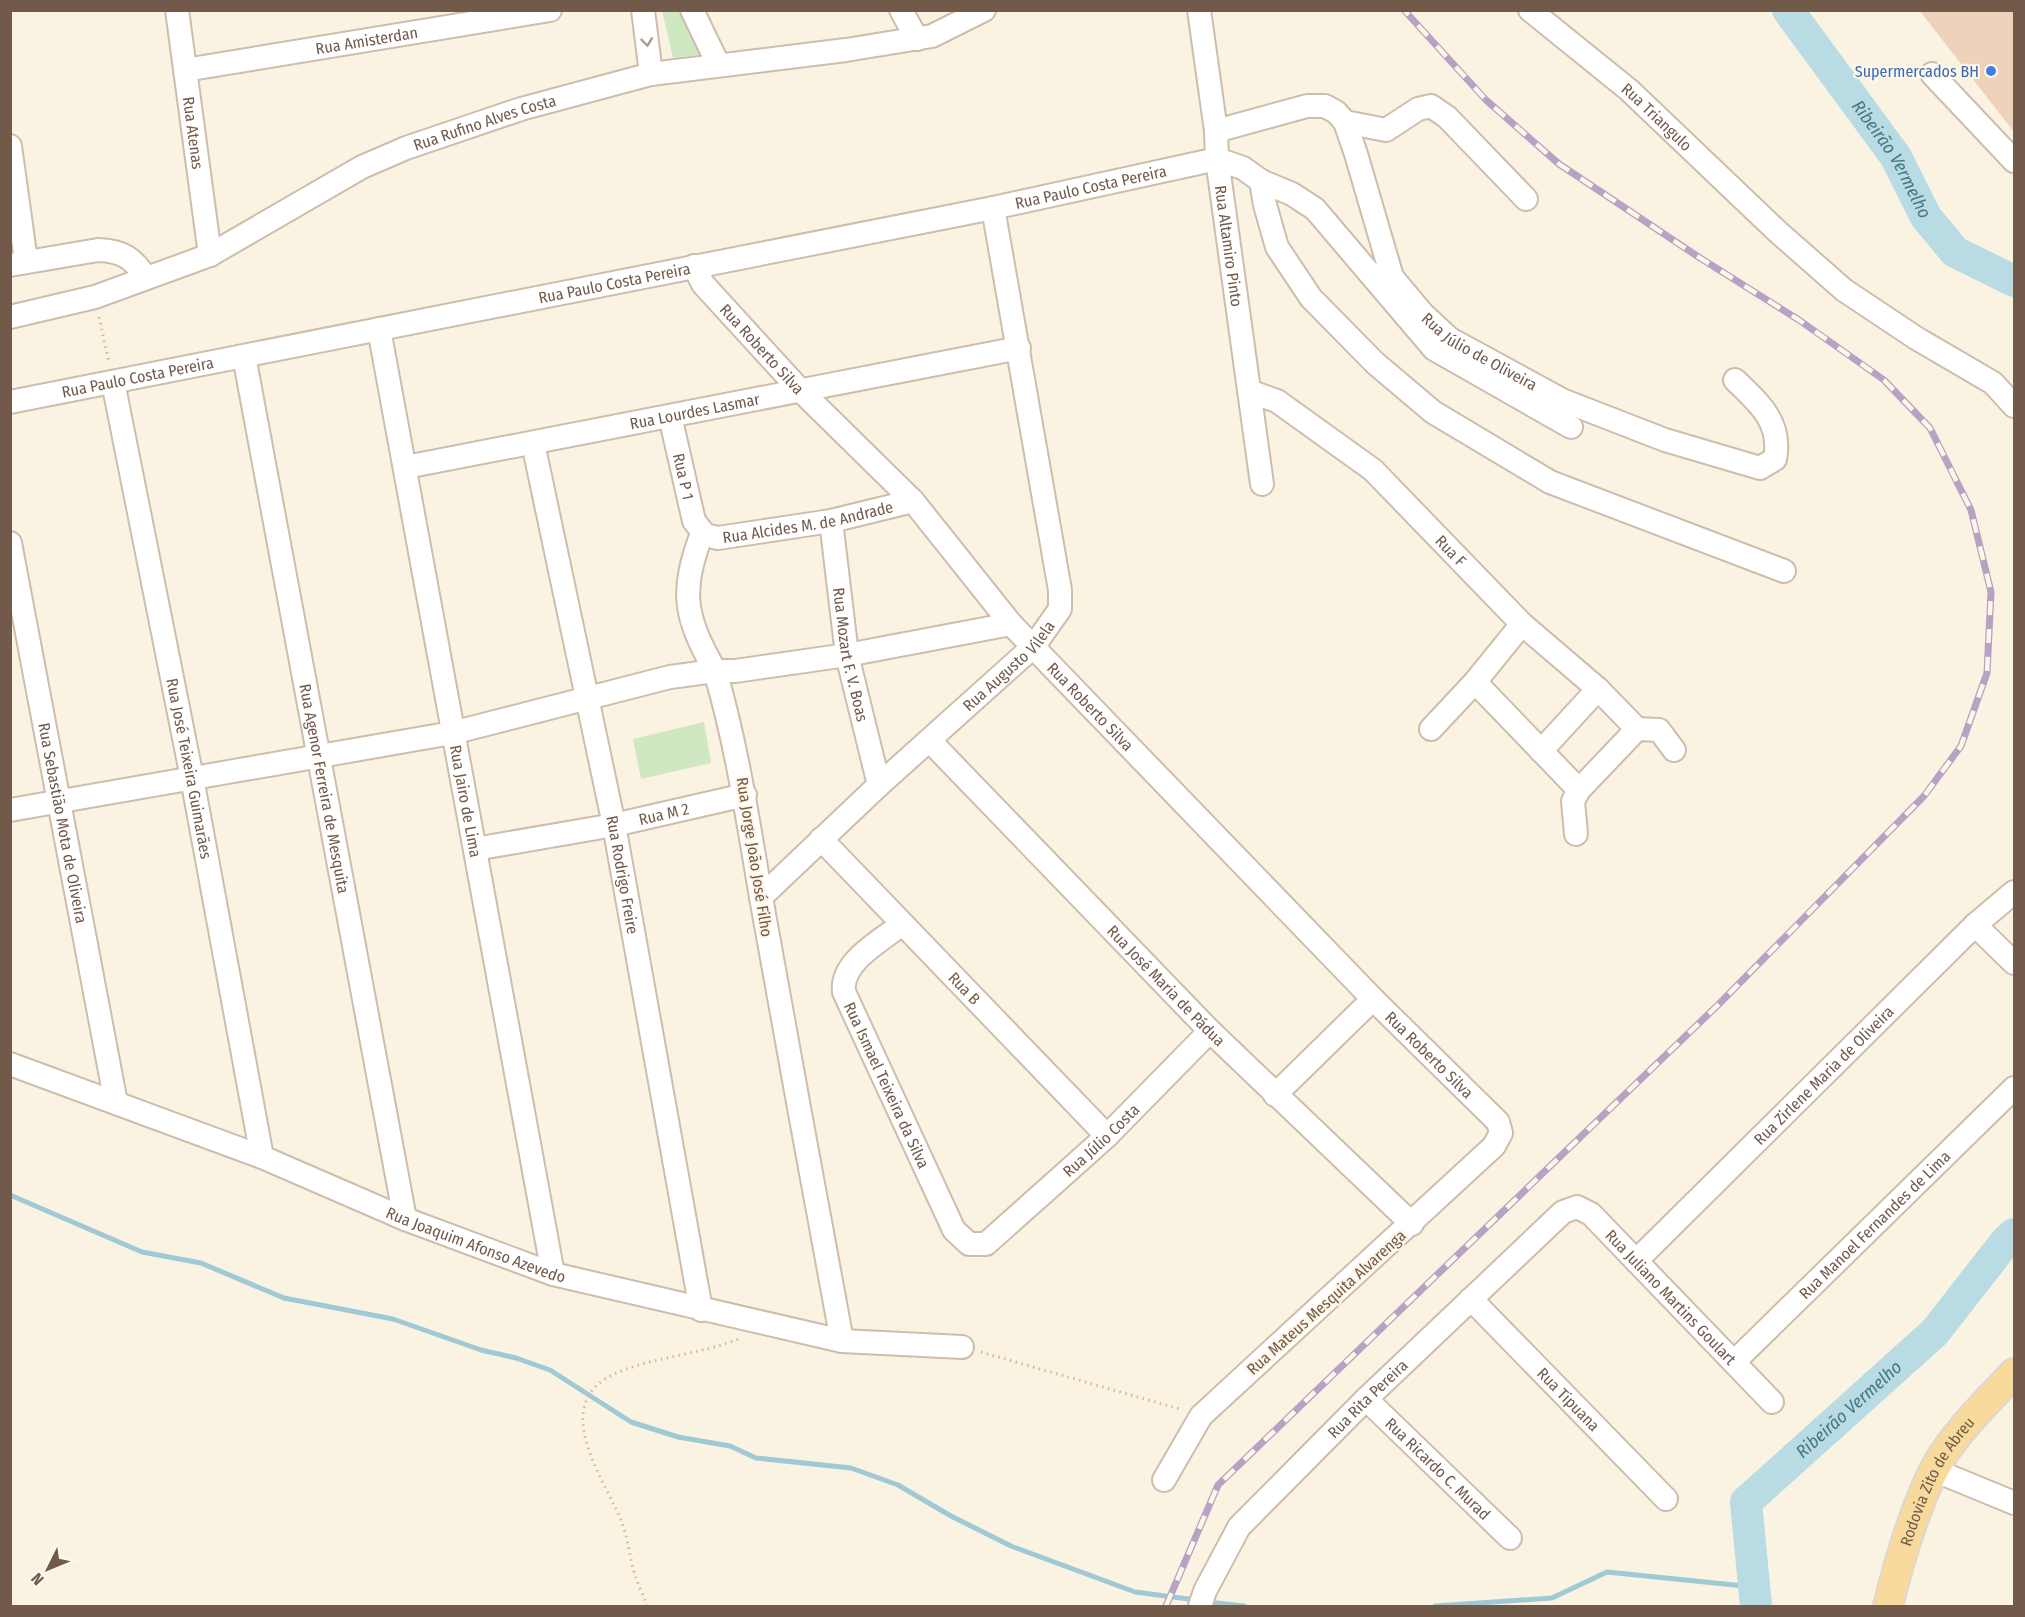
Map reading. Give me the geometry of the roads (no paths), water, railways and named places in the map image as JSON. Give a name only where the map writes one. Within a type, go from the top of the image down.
[{"type":"main road","name":"Rodovia Zito de Abreu","points":[[1888,1606],[1900,1558],[1934,1470],[1972,1417],[2014,1373]]},
{"type":"street","name":"Rua Atenas","points":[[177,10],[210,255]]},
{"type":"street","name":"Rua Amisterdan","points":[[185,70],[550,10]]},
{"type":"street","points":[[643,10],[651,74]]},
{"type":"street","points":[[692,10],[718,64]]},
{"type":"street","points":[[901,10],[917,39]]},
{"type":"street","name":"Rua Rufino Alves Costa","points":[[10,317],[95,297],[210,255],[256,231],[362,166],[406,148],[521,109],[651,74],[917,39],[949,30],[984,10]]},
{"type":"street","name":"Rua Altamiro Pinto","points":[[1199,10],[1262,484]]},
{"type":"street","name":"Rua Triangulo","points":[[1530,10],[1629,90],[1778,232],[1844,290],[1916,338],[1993,384],[2014,406]]},
{"type":"street","points":[[1932,74],[2014,161]]},
{"type":"street","points":[[1216,131],[1317,104],[1336,112],[1346,122],[1386,130],[1418,109],[1431,106],[1447,117],[1526,199]]},
{"type":"street","name":"Rua Júlio de Oliveira","points":[[1346,122],[1369,193],[1392,277],[1423,314],[1450,339],[1562,400],[1665,440],[1760,468],[1775,459],[1778,446],[1766,410],[1735,380]]},
{"type":"street","points":[[10,146],[18,263],[112,250],[128,255],[146,278]]},
{"type":"street","points":[[1217,159],[1242,168],[1261,181],[1292,194],[1315,209],[1434,349],[1571,427]]},
{"type":"street","name":"Rua Paulo Costa Pereira","points":[[10,402],[993,208],[1217,159]]},
{"type":"street","points":[[1261,181],[1277,247],[1311,298],[1375,363],[1433,412],[1550,482],[1784,572]]},
{"type":"street","name":"Rua Augusto Vilela","points":[[761,897],[879,785],[1034,646],[1060,609],[1060,590],[993,208]]},
{"type":"street","name":"Rua Roberto Silva","points":[[694,266],[703,284],[799,389],[913,501],[1011,624],[1373,999],[1498,1122],[1501,1133]]},
{"type":"street","name":"Rua Jairo de Lima","points":[[379,329],[552,1274]]},
{"type":"street","name":"Rua Lourdes Lasmar","points":[[406,467],[1019,348]]},
{"type":"street","name":"Rua Agenor Ferreira de Mesquita","points":[[244,356],[405,1219]]},
{"type":"street","name":"Rua José Teixeira Guimarães","points":[[113,382],[192,778],[262,1157]]},
{"type":"street","name":"Rua F","points":[[1249,391],[1277,401],[1373,470],[1522,624],[1598,689],[1637,729]]},
{"type":"street","name":"Rua P 1","points":[[670,416],[693,516],[702,533]]},
{"type":"street","name":"Rua Rodrigo Freire","points":[[533,443],[614,825],[701,1310]]},
{"type":"street","name":"Rua Alcides M. de Andrade","points":[[702,533],[718,538],[831,521],[913,501]]},
{"type":"street","name":"Rua Mozart F. V. Boas","points":[[831,521],[847,655],[879,785]]},
{"type":"street","name":"Rua Jorge João José Filho","points":[[702,533],[688,572],[687,593],[699,643],[715,671],[734,739],[746,795],[761,897],[842,1341]]},
{"type":"street","name":"Rua Sebastião Mota de Oliveira","points":[[10,543],[116,1103]]},
{"type":"street","points":[[10,810],[452,733],[670,677],[715,671],[735,671],[847,655],[1011,624]]},
{"type":"street","points":[[1431,729],[1475,682],[1522,624]]},
{"type":"street","points":[[1475,682],[1579,790]]},
{"type":"street","points":[[1541,751],[1598,689]]},
{"type":"street","points":[[1576,834],[1573,801],[1579,790],[1637,729],[1659,730],[1674,750]]},
{"type":"street","name":"Rua José Maria de Pádua","points":[[930,741],[1210,1030],[1275,1095],[1412,1224]]},
{"type":"street","name":"Rua M 2","points":[[475,849],[614,825],[746,795]]},
{"type":"street","name":"Rua B","points":[[821,839],[1107,1136]]},
{"type":"street","name":"Rua Zirlene Maria de Oliveira","points":[[1636,1261],[1975,926],[2014,892]]},
{"type":"street","name":"Rua Ismael Teixeira da Silva","points":[[902,924],[849,968],[843,981],[844,992],[954,1230],[969,1244],[986,1244]]},
{"type":"street","points":[[1975,926],[2014,963]]},
{"type":"street","points":[[1275,1095],[1373,999]]},
{"type":"street","name":"Rua Júlio Costa","points":[[986,1244],[1107,1136],[1210,1030]]},
{"type":"street","name":"Rua Joaquim Afonso Azevedo","points":[[10,1064],[262,1157],[405,1219],[552,1274],[842,1341],[962,1347]]},
{"type":"street","name":"Rua Manoel Fernandes de Lima","points":[[1735,1361],[2014,1088]]},
{"type":"street","name":"Rua Mateus Mesquita Alvarenga","points":[[1164,1480],[1201,1416],[1412,1224],[1494,1146],[1501,1133]]},
{"type":"street","name":"Rua Juliano Martins Goulart","points":[[1563,1212],[1577,1207],[1591,1214],[1772,1402]]},
{"type":"street","name":"Rua Rita Pereira","points":[[1200,1606],[1204,1591],[1239,1527],[1366,1399],[1563,1212]]},
{"type":"street","name":"Rua Tipuana","points":[[1471,1299],[1666,1499]]},
{"type":"street","name":"Rua Ricardo C. Murad","points":[[1366,1399],[1510,1538]]},
{"type":"street","points":[[1934,1470],[2014,1503]]},
{"type":"waterway","name":"Ribeirão Vermelho","points":[[1788,10],[1896,157],[1926,217],[1955,252],[2014,281]]},
{"type":"waterway","points":[[10,1195],[142,1252],[201,1263],[284,1298],[393,1319],[481,1350],[516,1358],[550,1370],[631,1422],[678,1437],[730,1446],[756,1458],[851,1468],[898,1485],[951,1516],[1011,1546],[1135,1592],[1196,1600]]},
{"type":"waterway","name":"Ribeirão Vermelho","points":[[1756,1606],[1746,1502],[1935,1332],[2006,1241],[2014,1234]]},
{"type":"waterway","points":[[1435,1606],[1552,1598],[1607,1572],[1754,1587]]},
{"type":"waterway","points":[[1208,1602],[1244,1606]]},
{"type":"railway","points":[[1166,1606],[1218,1485],[1719,1004],[1924,796],[1961,746],[1987,673],[1991,592],[1971,510],[1930,428],[1884,380],[1799,320],[1697,256],[1559,164],[1486,100],[1404,10]]},
{"type":"place","name":"Supermercados BH","points":[[1991,71]]}]
